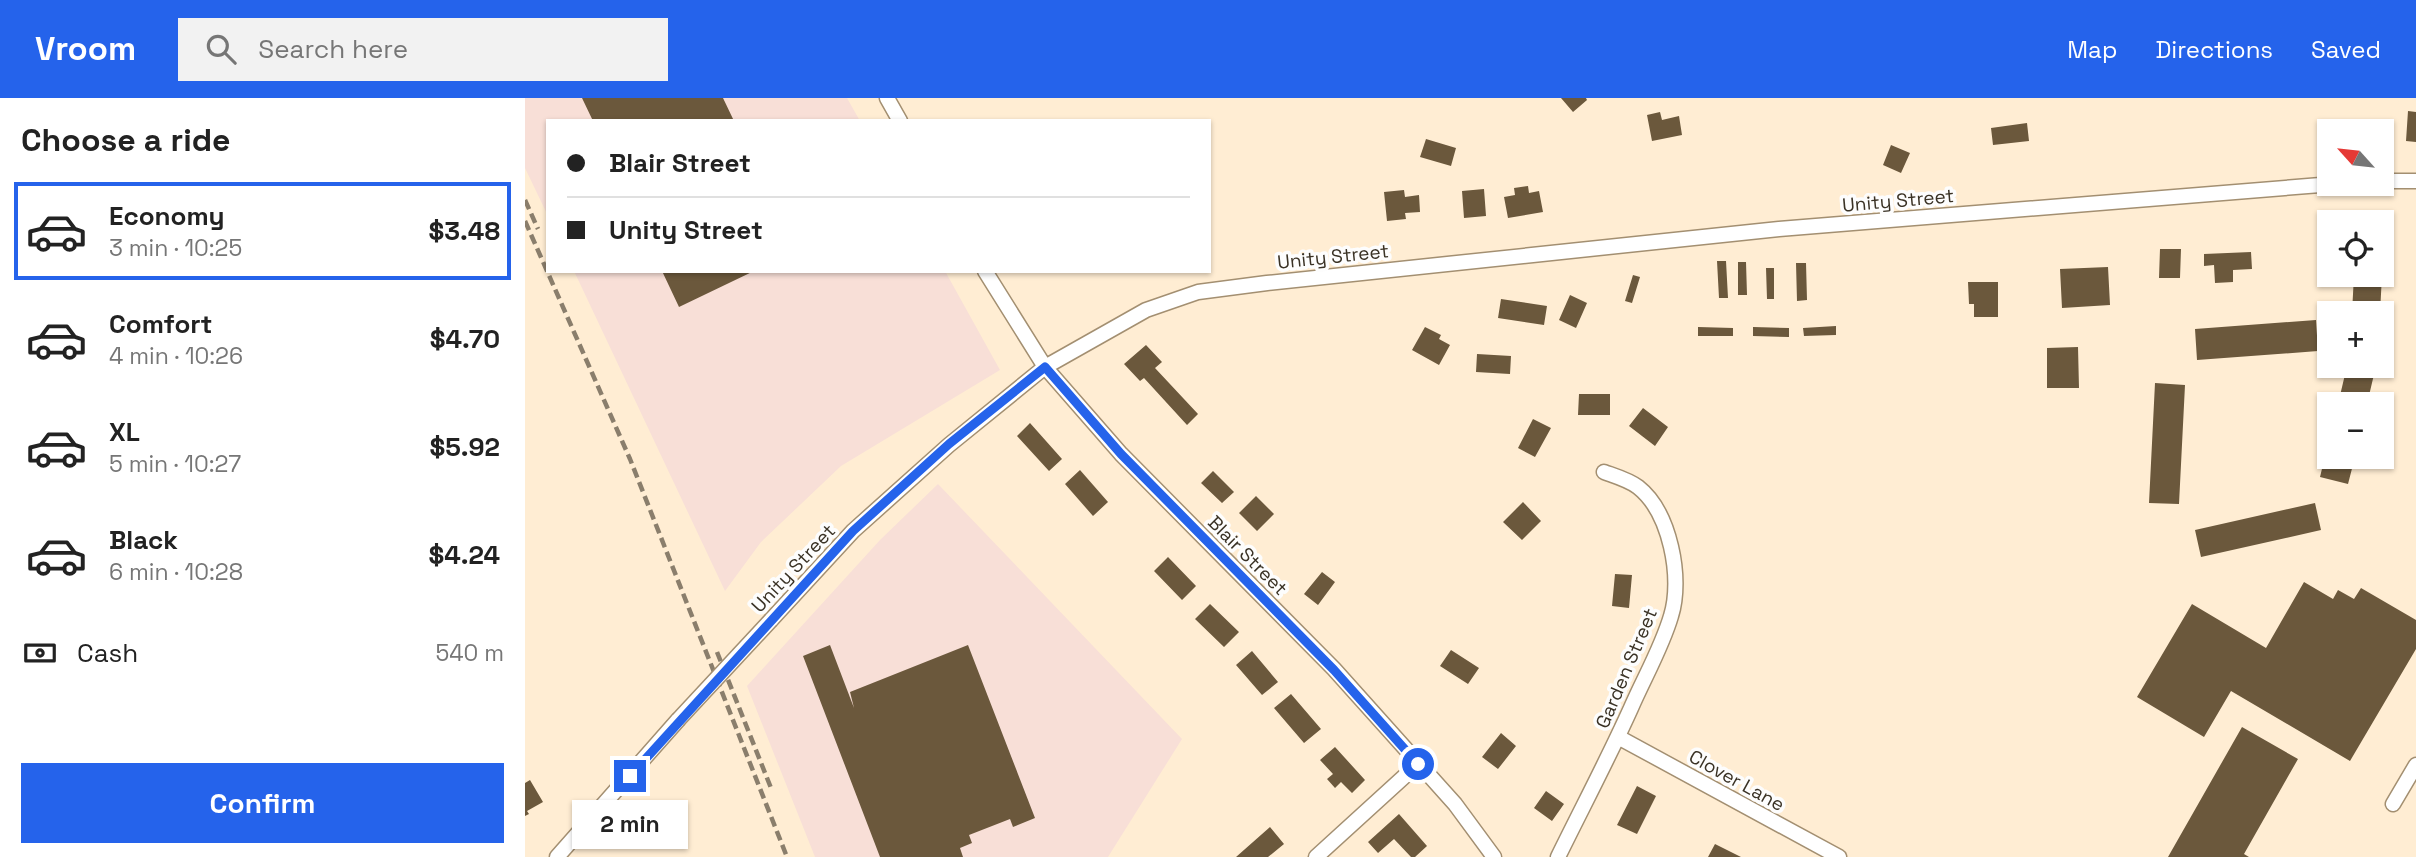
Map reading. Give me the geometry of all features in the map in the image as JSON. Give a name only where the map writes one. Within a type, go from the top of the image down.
[{"type":"street","points":[[887,98],[899,119]]},
{"type":"street","points":[[2394,181],[2416,181]]},
{"type":"street","name":"Unity Street","points":[[557,857],[678,720],[853,531],[949,444],[1045,367],[1146,310],[1198,292],[1267,282],[1779,229],[2317,185]]},
{"type":"street","name":"Blair Street","points":[[986,273],[1045,367],[1121,454],[1334,670],[1455,804],[1494,857]]},
{"type":"street","name":"Garden Street","points":[[1558,857],[1618,737],[1672,614],[1675,590],[1670,545],[1656,508],[1636,485],[1604,472]]},
{"type":"street","name":"Clover Lane","points":[[1618,737],[1839,857]]},
{"type":"street","points":[[1316,857],[1418,764]]},
{"type":"street","points":[[2393,804],[2416,765]]},
{"type":"shaded area","points":[[525,98],[847,98],[859,119],[546,119],[546,212],[525,168]]},
{"type":"shaded area","points":[[575,273],[946,273],[1000,370],[841,466],[761,542],[725,591]]},
{"type":"shaded area","points":[[938,484],[1182,739],[1108,857],[815,857],[747,686],[880,540]]},
{"type":"building","points":[[582,98],[723,98],[733,119],[592,119]]},
{"type":"building","points":[[1561,98],[1586,98],[1587,100],[1573,112]]},
{"type":"building","points":[[2408,111],[2416,112],[2416,142],[2406,141]]},
{"type":"building","points":[[1660,112],[1662,120],[1679,116],[1682,135],[1652,141],[1647,115]]},
{"type":"building","points":[[2027,123],[2029,141],[1993,145],[1991,128]]},
{"type":"building","points":[[1426,139],[1456,148],[1451,166],[1420,157]]},
{"type":"building","points":[[1891,145],[1910,153],[1901,173],[1883,165]]},
{"type":"building","points":[[1528,186],[1529,193],[1539,191],[1543,212],[1508,218],[1504,197],[1515,195],[1514,188]]},
{"type":"building","points":[[1484,189],[1486,216],[1464,218],[1462,191]]},
{"type":"building","points":[[1404,190],[1405,197],[1419,195],[1420,212],[1405,213],[1406,219],[1387,221],[1384,192]]},
{"type":"building","points":[[2160,249],[2181,249],[2180,278],[2159,278]]},
{"type":"building","points":[[2251,252],[2252,269],[2233,270],[2233,282],[2215,283],[2214,265],[2204,266],[2204,254]]},
{"type":"building","points":[[1717,261],[1726,261],[1728,298],[1719,298]]},
{"type":"building","points":[[1738,262],[1746,262],[1747,295],[1738,295]]},
{"type":"building","points":[[1796,263],[1806,263],[1807,300],[1797,301]]},
{"type":"building","points":[[2108,267],[2110,305],[2062,308],[2060,269]]},
{"type":"building","points":[[1766,268],[1774,268],[1774,299],[1767,299]]},
{"type":"building","points":[[663,273],[750,273],[679,307]]},
{"type":"building","points":[[1633,275],[1640,277],[1632,303],[1625,301]]},
{"type":"building","points":[[1968,282],[1998,282],[1998,317],[1974,317],[1974,304],[1969,304]]},
{"type":"building","points":[[2353,287],[2381,287],[2381,301],[2353,301]]},
{"type":"building","points":[[1570,295],[1587,303],[1576,328],[1559,320]]},
{"type":"building","points":[[1501,299],[1547,306],[1544,325],[1498,318]]},
{"type":"building","points":[[2316,320],[2317,351],[2197,360],[2195,329]]},
{"type":"building","points":[[1836,326],[1836,335],[1804,336],[1803,328]]},
{"type":"building","points":[[1425,327],[1441,335],[1439,339],[1450,345],[1439,365],[1412,350]]},
{"type":"building","points":[[1698,327],[1733,328],[1733,336],[1698,336]]},
{"type":"building","points":[[1753,327],[1789,328],[1789,337],[1753,336]]},
{"type":"building","points":[[1146,345],[1162,362],[1155,368],[1198,414],[1187,425],[1144,378],[1140,381],[1124,364]]},
{"type":"building","points":[[2078,347],[2079,388],[2047,388],[2047,348]]},
{"type":"building","points":[[1477,354],[1511,356],[1510,374],[1476,372]]},
{"type":"building","points":[[2344,378],[2373,378],[2370,392],[2341,392]]},
{"type":"building","points":[[2155,383],[2185,385],[2179,504],[2149,503]]},
{"type":"building","points":[[1579,394],[1610,394],[1610,415],[1578,415]]},
{"type":"building","points":[[1643,408],[1668,427],[1655,446],[1629,426]]},
{"type":"building","points":[[1533,419],[1551,428],[1535,457],[1518,448]]},
{"type":"building","points":[[1030,423],[1062,459],[1049,471],[1017,436]]},
{"type":"building","points":[[2322,469],[2352,469],[2348,484],[2320,477]]},
{"type":"building","points":[[1080,470],[1108,502],[1093,516],[1065,484]]},
{"type":"building","points":[[1213,471],[1234,492],[1222,503],[1201,483]]},
{"type":"building","points":[[1256,496],[1274,514],[1257,531],[1239,513]]},
{"type":"building","points":[[1523,502],[1541,521],[1522,540],[1503,522]]},
{"type":"building","points":[[2315,503],[2321,530],[2201,557],[2195,530]]},
{"type":"building","points":[[1168,557],[1196,586],[1182,600],[1154,571]]},
{"type":"building","points":[[1322,572],[1335,582],[1318,605],[1304,594]]},
{"type":"building","points":[[1615,574],[1632,575],[1629,608],[1612,606]]},
{"type":"building","points":[[2304,582],[2333,599],[2338,590],[2354,599],[2361,588],[2416,620],[2416,649],[2350,761],[2231,691],[2204,737],[2137,697],[2192,604],[2266,648]]},
{"type":"building","points":[[1210,604],[1239,632],[1224,647],[1195,619]]},
{"type":"building","points":[[830,645],[854,708],[850,692],[968,645],[1035,818],[1013,827],[1010,819],[969,835],[972,843],[960,848],[963,857],[880,857],[803,656]]},
{"type":"building","points":[[1451,650],[1479,668],[1468,684],[1440,666]]},
{"type":"building","points":[[1252,651],[1278,682],[1262,695],[1236,665]]},
{"type":"building","points":[[1291,694],[1321,729],[1304,743],[1274,708]]},
{"type":"building","points":[[2242,727],[2298,759],[2244,854],[2249,857],[2168,857]]},
{"type":"building","points":[[1501,733],[1516,746],[1498,769],[1482,757]]},
{"type":"building","points":[[1335,747],[1365,780],[1352,793],[1341,782],[1335,788],[1327,779],[1333,774],[1320,760]]},
{"type":"building","points":[[530,780],[543,802],[527,811],[529,814],[525,816],[525,783]]},
{"type":"building","points":[[1637,786],[1656,796],[1637,834],[1617,825]]},
{"type":"building","points":[[1546,791],[1564,804],[1552,821],[1534,808]]},
{"type":"building","points":[[1399,814],[1427,846],[1415,857],[1411,857],[1394,839],[1378,853],[1368,842]]},
{"type":"building","points":[[1270,827],[1284,844],[1268,857],[1236,857]]},
{"type":"building","points":[[1715,844],[1741,857],[1708,857]]},
{"type":"railway","points":[[525,200],[538,229]]},
{"type":"railway","points":[[525,221],[546,269]]},
{"type":"railway","points":[[548,273],[630,459],[787,857]]},
{"type":"railway","points":[[717,652],[771,788]]},
{"type":"route","points":[[630,776],[678,720],[853,531],[949,444],[1045,367],[1121,454],[1334,670],[1418,764]]}]
